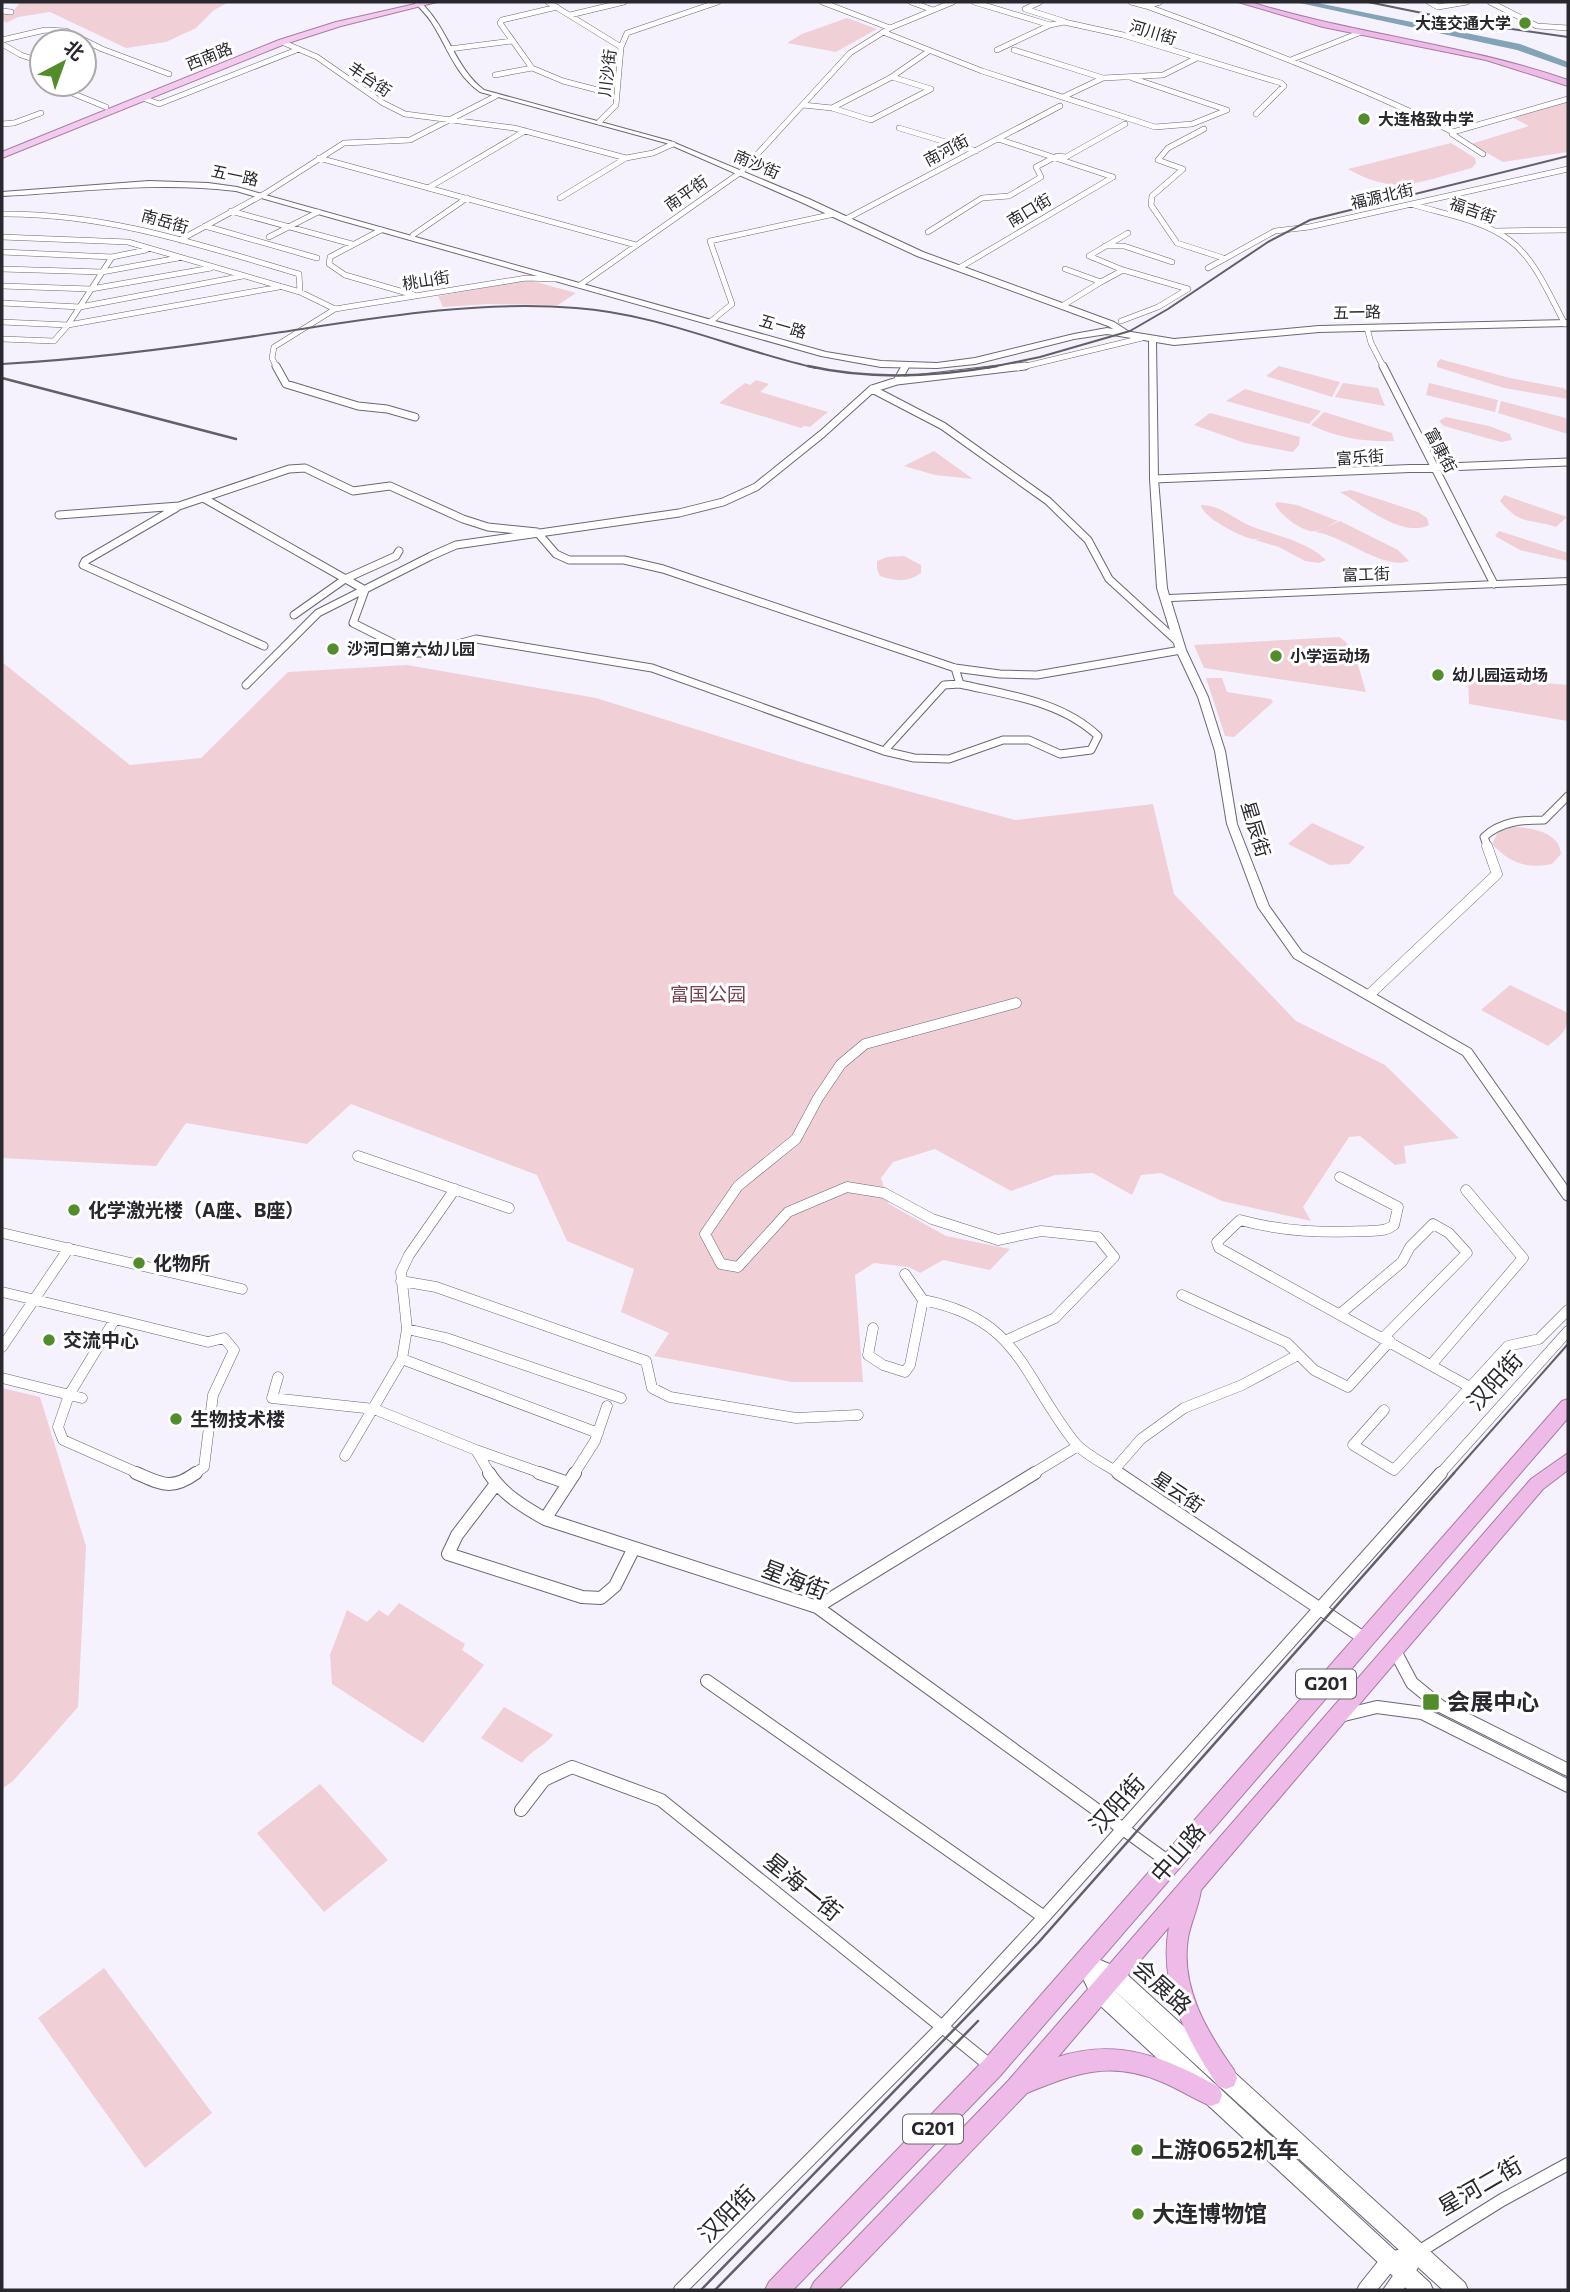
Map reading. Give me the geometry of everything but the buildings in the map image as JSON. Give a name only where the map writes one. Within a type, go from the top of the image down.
[{"type":"highway","points":[[1242,2],[1312,22],[1568,82]]},
{"type":"highway","points":[[1254,2],[1443,48]]},
{"type":"highway","points":[[1264,5],[1471,48],[1550,70],[1568,82]]},
{"type":"highway","points":[[1312,22],[1489,58],[1568,82]]},
{"type":"highway","points":[[1528,73],[1568,92]]},
{"type":"highway","name":"中山路","points":[[777,2290],[992,2068],[1568,1406]]},
{"type":"highway","name":"中山路","points":[[822,2290],[1016,2089],[1537,1484],[1568,1460]]},
{"type":"highway","points":[[1198,1879],[1185,1905],[1178,1934],[1177,1964],[1189,2019],[1219,2086]]},
{"type":"highway","points":[[1016,2089],[1044,2073],[1098,2058],[1127,2060],[1219,2086]]},
{"type":"main road","name":"西南路","points":[[2,148],[306,29],[418,3],[433,2]]},
{"type":"main road","name":"西南路","points":[[2,155],[282,42],[418,3]]},
{"type":"main road","name":"五一路","points":[[2,192],[158,183],[206,184],[263,195],[861,363],[905,367],[977,360],[1107,331],[1127,333],[1147,340],[1174,342],[1306,330],[1566,322]]},
{"type":"main road","name":"五一路","points":[[263,195],[381,230],[582,283]]},
{"type":"main road","name":"五一路","points":[[712,320],[828,351],[886,359],[976,354],[1062,332],[1119,324],[1146,334],[1174,336],[1331,323],[1566,322]]},
{"type":"main road","points":[[1084,1962],[1219,2086],[1458,2290]]},
{"type":"main road","points":[[1219,2086],[1396,2275],[1423,2290]]},
{"type":"street","points":[[548,2],[621,47]]},
{"type":"street","points":[[570,15],[624,2]]},
{"type":"street","name":"川沙街","points":[[599,122],[616,105],[624,33],[718,2]]},
{"type":"street","points":[[822,2],[890,28],[953,2]]},
{"type":"street","points":[[911,2],[933,10]]},
{"type":"street","name":"河川街","points":[[974,2],[1050,24],[1065,22],[1123,35],[1281,83],[1284,86],[1256,114]]},
{"type":"street","points":[[1040,2],[1025,9],[1065,22]]},
{"type":"street","points":[[1132,2],[1370,91],[1453,132],[1452,134],[1483,154]]},
{"type":"street","points":[[1146,6],[1160,2]]},
{"type":"street","points":[[1429,2],[1438,7],[1464,2]]},
{"type":"street","points":[[1490,2],[1542,29],[1568,29]]},
{"type":"street","name":"南沙街","points":[[418,3],[470,85],[496,96],[673,144],[835,214],[895,244],[1062,306],[1119,324],[1127,333]]},
{"type":"street","points":[[532,68],[500,23],[502,20],[557,7]]},
{"type":"street","points":[[2,11],[11,12]]},
{"type":"street","points":[[997,50],[1050,24]]},
{"type":"street","name":"南平街","points":[[582,283],[741,172],[850,52],[890,28]]},
{"type":"street","points":[[28,57],[2,42],[10,36],[45,30],[66,31],[102,49],[169,74]]},
{"type":"street","points":[[596,32],[613,34]]},
{"type":"street","points":[[883,32],[929,51],[1154,127],[1174,129],[1207,120],[1227,110],[1132,78]]},
{"type":"street","points":[[1293,60],[1359,33]]},
{"type":"street","points":[[449,49],[512,41]]},
{"type":"street","name":"丰台街","points":[[282,42],[317,57],[396,111],[525,131],[626,158]]},
{"type":"street","points":[[143,98],[159,104],[299,49]]},
{"type":"street","points":[[1014,50],[1103,78],[1163,75],[1197,58]]},
{"type":"street","points":[[832,108],[892,77],[929,51]]},
{"type":"street","points":[[495,75],[532,68],[605,92]]},
{"type":"street","points":[[803,105],[832,108],[871,120],[931,89],[892,77]]},
{"type":"street","points":[[1063,97],[1103,78]]},
{"type":"street","points":[[180,240],[263,195],[319,158],[351,141],[410,140],[496,96]]},
{"type":"street","points":[[84,98],[106,107]]},
{"type":"street","points":[[1453,132],[1568,99]]},
{"type":"street","name":"南河街","points":[[846,219],[1060,106]]},
{"type":"street","points":[[2,124],[14,123],[41,113]]},
{"type":"street","points":[[1027,148],[1066,157],[1125,124]]},
{"type":"street","points":[[900,128],[976,151]]},
{"type":"street","points":[[1204,129],[1168,148],[1158,160],[1183,169],[1152,196],[1151,205],[1177,243],[1223,258]]},
{"type":"street","points":[[428,188],[525,131]]},
{"type":"street","points":[[998,139],[1055,157]]},
{"type":"street","points":[[560,198],[626,158],[653,153],[673,144]]},
{"type":"street","points":[[928,232],[982,198],[1009,196],[1041,177],[1036,167],[1055,157]]},
{"type":"street","name":"南口街","points":[[959,268],[1113,177],[1055,157]]},
{"type":"street","points":[[319,158],[636,245]]},
{"type":"street","name":"福源北街","points":[[1208,268],[1275,231],[1309,227],[1568,169]]},
{"type":"street","points":[[413,235],[467,198]]},
{"type":"street","name":"福吉街","points":[[1411,204],[1494,231],[1522,252],[1566,322]]},
{"type":"street","points":[[232,211],[352,244]]},
{"type":"street","points":[[269,237],[318,212]]},
{"type":"street","name":"南岳街","points":[[2,214],[104,219],[299,274],[300,292]]},
{"type":"street","points":[[712,320],[732,304],[710,241],[835,214]]},
{"type":"street","points":[[205,226],[317,258]]},
{"type":"street","points":[[381,230],[330,257],[329,264],[335,270],[417,296]]},
{"type":"street","points":[[1494,231],[1568,230]]},
{"type":"street","points":[[1119,324],[1158,307],[1188,289],[1088,256],[1129,233]]},
{"type":"street","points":[[2,237],[128,242],[300,292],[335,309]]},
{"type":"street","points":[[2,284],[36,238]]},
{"type":"street","points":[[1105,246],[1124,246],[1172,262]]},
{"type":"street","points":[[2,252],[112,257],[150,249]]},
{"type":"street","points":[[2,339],[54,341],[68,325],[112,257]]},
{"type":"street","points":[[2,269],[102,272],[181,257]]},
{"type":"street","points":[[2,284],[91,289],[215,267]]},
{"type":"street","points":[[1065,269],[1101,282]]},
{"type":"street","points":[[1062,306],[1124,270]]},
{"type":"street","points":[[2,303],[80,307],[246,276]]},
{"type":"street","name":"桃山街","points":[[335,309],[526,278],[560,279]]},
{"type":"street","points":[[2,322],[68,325],[283,287]]},
{"type":"street","points":[[335,309],[274,347],[271,358],[286,384],[358,406],[387,409],[415,417]]},
{"type":"street","name":"富康街","points":[[1367,328],[1371,343],[1494,584]]},
{"type":"street","points":[[246,685],[318,613],[456,545],[679,513],[727,500],[756,487],[822,435],[872,389],[897,382],[1010,370],[1147,340]]},
{"type":"street","name":"星辰街","points":[[1147,340],[1154,479],[1165,598],[1180,646],[1203,697],[1220,751],[1232,824],[1264,907],[1297,955],[1467,1052],[1568,1196]]},
{"type":"street","points":[[897,382],[905,367]]},
{"type":"street","points":[[872,389],[943,426],[1048,501],[1088,540],[1109,579],[1180,646]]},
{"type":"street","name":"富乐街","points":[[1154,479],[1298,475],[1568,461]]},
{"type":"street","points":[[59,514],[179,506],[289,469],[305,468],[353,491],[390,486],[488,527],[537,532],[556,554],[569,560],[624,560],[663,569],[956,668],[1000,674],[1037,675],[1180,646]]},
{"type":"street","points":[[205,499],[365,590]]},
{"type":"street","points":[[179,506],[85,561],[83,565],[264,646]]},
{"type":"street","points":[[295,615],[345,579],[396,556],[399,551]]},
{"type":"street","name":"富工街","points":[[1165,598],[1568,581]]},
{"type":"street","points":[[365,590],[353,623],[413,653],[425,653],[476,639],[652,668],[884,751],[914,758],[948,759],[1003,740],[1029,740],[1060,754],[1091,750],[1098,737],[1089,725],[1063,712],[960,684],[944,684],[884,751]]},
{"type":"street","points":[[956,668],[960,684]]},
{"type":"street","points":[[1370,995],[1497,874],[1484,837],[1492,828],[1518,820],[1544,820],[1568,796]]},
{"type":"street","points":[[1007,1340],[1055,1318],[1114,1257],[1098,1237],[1041,1231],[998,1240],[932,1219],[884,1193],[847,1187],[788,1212],[738,1267],[721,1264],[705,1234],[738,1185],[796,1139],[818,1098],[841,1064],[865,1044],[1016,1003]]},
{"type":"street","points":[[358,1156],[509,1208]]},
{"type":"street","points":[[1340,1177],[1398,1207],[1397,1222],[1390,1230],[1341,1236],[1272,1229],[1240,1220],[1217,1242],[1219,1248],[1470,1387]]},
{"type":"street","points":[[345,1456],[402,1359],[407,1329],[401,1272],[409,1255],[455,1189]]},
{"type":"street","points":[[1432,1364],[1523,1258],[1466,1190]]},
{"type":"street","points":[[1182,1295],[1287,1343],[1296,1356],[1338,1385],[1348,1387],[1467,1253],[1449,1233],[1433,1224],[1410,1247],[1402,1262],[1340,1314]]},
{"type":"street","points":[[2,1233],[242,1289]]},
{"type":"street","points":[[2,1347],[69,1248]]},
{"type":"street","points":[[873,1328],[868,1355],[883,1365],[905,1372],[910,1365],[923,1300],[905,1274]]},
{"type":"street","points":[[401,1281],[436,1287],[646,1361],[653,1388],[670,1396],[796,1418],[858,1415]]},
{"type":"street","points":[[2,1292],[34,1299],[115,1319],[208,1342],[225,1338],[234,1350],[213,1395],[204,1467],[185,1481],[166,1486],[63,1440],[58,1427],[69,1395],[115,1319]]},
{"type":"street","name":"星云街","points":[[923,1300],[949,1305],[973,1315],[1007,1340],[1078,1446],[1365,1639]]},
{"type":"street","points":[[1384,1410],[1353,1445],[1394,1470],[1508,1346],[1539,1339],[1568,1310]]},
{"type":"street","points":[[407,1329],[446,1338],[621,1398]]},
{"type":"street","name":"汉阳街","points":[[680,2290],[942,2027],[1044,1917],[1568,1331]]},
{"type":"street","points":[[1114,1470],[1141,1439],[1184,1408],[1242,1385],[1296,1356]]},
{"type":"street","points":[[402,1359],[598,1433]]},
{"type":"street","points":[[278,1377],[272,1398],[374,1409],[568,1483]]},
{"type":"street","points":[[2,1378],[82,1398]]},
{"type":"street","points":[[545,1519],[598,1433],[607,1406]]},
{"type":"street","points":[[817,1607],[1078,1446]]},
{"type":"street","name":"星海街","points":[[477,1450],[496,1484],[523,1506],[545,1519],[817,1607],[1170,1863]]},
{"type":"street","points":[[496,1484],[457,1535],[448,1554],[582,1597],[601,1598],[615,1586],[635,1548]]},
{"type":"street","points":[[1395,1651],[1408,1679],[1420,1692],[1440,1706],[1568,1770]]},
{"type":"street","points":[[707,1681],[1044,1917]]},
{"type":"street","points":[[1337,1718],[1373,1706],[1413,1710],[1433,1717],[1568,1786]]},
{"type":"street","name":"星海一街","points":[[521,1810],[544,1780],[572,1767],[661,1800],[992,2068]]},
{"type":"street","name":"星河二街","points":[[1366,2290],[1396,2275],[1417,2253],[1502,2200],[1568,2164]]},
{"type":"green space","points":[[4,2],[229,2],[214,10],[196,28],[166,42],[126,48],[98,35],[98,28],[84,28],[50,12],[18,17],[6,23],[2,19],[2,13],[14,10],[19,4]]},
{"type":"green space","points":[[847,18],[877,29],[836,52],[787,43],[802,34]]},
{"type":"green space","points":[[1568,101],[1568,152],[1503,162],[1471,144],[1529,126],[1512,117]]},
{"type":"green space","points":[[1451,143],[1475,158],[1476,163],[1472,168],[1409,184],[1381,182],[1365,178],[1348,169]]},
{"type":"green space","points":[[529,280],[576,293],[558,305],[488,304],[443,307],[438,296]]},
{"type":"green space","points":[[1440,359],[1510,378],[1563,388],[1568,391],[1568,399],[1504,388],[1437,367]]},
{"type":"green space","points":[[1279,366],[1340,382],[1332,397],[1266,376]]},
{"type":"green space","points":[[756,380],[769,384],[760,392],[828,412],[810,427],[801,428],[719,403],[745,383],[750,385]]},
{"type":"green space","points":[[1343,383],[1378,388],[1385,406],[1335,397]]},
{"type":"green space","points":[[1429,383],[1498,400],[1495,412],[1426,395]]},
{"type":"green space","points":[[1245,389],[1321,411],[1309,424],[1226,401]]},
{"type":"green space","points":[[1501,401],[1566,418],[1568,434],[1498,413]]},
{"type":"green space","points":[[1324,412],[1392,433],[1394,441],[1352,438],[1311,425]]},
{"type":"green space","points":[[1210,413],[1300,437],[1299,445],[1293,452],[1245,443],[1194,425]]},
{"type":"green space","points":[[1446,417],[1489,426],[1510,434],[1512,440],[1501,442],[1444,426],[1439,421]]},
{"type":"green space","points":[[934,451],[973,479],[935,475],[904,466]]},
{"type":"green space","points":[[1351,490],[1418,512],[1427,518],[1429,525],[1418,528],[1395,524],[1340,492]]},
{"type":"green space","points":[[1504,495],[1567,517],[1556,527],[1525,520],[1507,509],[1500,501]]},
{"type":"green space","points":[[1278,502],[1297,505],[1338,521],[1317,531],[1306,530],[1282,513],[1275,504]]},
{"type":"green space","points":[[1201,505],[1219,509],[1246,524],[1308,547],[1326,560],[1319,563],[1305,561],[1279,547],[1255,540],[1265,537],[1253,539],[1240,535],[1214,521]]},
{"type":"green space","points":[[1340,521],[1398,550],[1409,561],[1388,561],[1316,532]]},
{"type":"green space","points":[[1499,531],[1568,553],[1568,561],[1520,550],[1495,536]]},
{"type":"green space","points":[[904,556],[921,565],[921,573],[901,580],[880,576],[877,561],[887,557]]},
{"type":"green space","name":"小学运动场","points":[[1339,637],[1353,654],[1366,692],[1204,668],[1194,645]]},
{"type":"green space","name":"富国公园","points":[[2,662],[130,765],[201,758],[288,672],[407,665],[596,698],[804,763],[1015,820],[1153,804],[1174,894],[1296,1021],[1385,1065],[1459,1138],[1404,1146],[1406,1163],[1395,1165],[1360,1136],[1349,1137],[1303,1207],[1311,1221],[1222,1201],[1161,1173],[1141,1175],[1132,1195],[1093,1173],[1055,1175],[1011,1191],[935,1149],[893,1162],[881,1178],[889,1204],[946,1236],[1010,1249],[990,1270],[943,1260],[920,1273],[909,1267],[874,1263],[855,1275],[863,1382],[792,1382],[654,1356],[669,1333],[621,1312],[634,1269],[567,1241],[537,1175],[351,1104],[307,1144],[186,1123],[156,1166],[2,1158]]},
{"type":"green space","points":[[1468,676],[1568,685],[1568,721],[1469,704]]},
{"type":"green space","points":[[1206,678],[1222,678],[1227,692],[1271,699],[1273,702],[1234,737],[1225,736]]},
{"type":"green space","points":[[1312,823],[1365,847],[1349,864],[1330,865],[1288,844]]},
{"type":"green space","points":[[1512,827],[1543,832],[1555,840],[1561,854],[1552,864],[1534,866],[1512,860],[1492,844],[1498,832]]},
{"type":"green space","points":[[1510,985],[1568,1013],[1563,1032],[1548,1046],[1481,1010]]},
{"type":"green space","points":[[2,1388],[40,1397],[86,1546],[78,1707],[13,1781],[2,1789]]},
{"type":"green space","points":[[399,1603],[465,1644],[462,1650],[484,1665],[423,1743],[332,1684],[330,1655],[347,1610],[367,1622],[379,1610],[388,1616]]},
{"type":"green space","points":[[504,1707],[553,1735],[522,1763],[481,1738]]},
{"type":"green space","points":[[320,1784],[388,1860],[324,1912],[257,1833]]},
{"type":"green space","points":[[104,1968],[212,2113],[145,2168],[38,2018]]},
{"type":"waterway","points":[[1300,2],[1520,47],[1568,65]]},
{"type":"tram line","points":[[1453,1474],[1568,1344]]},
{"type":"tram line","points":[[701,2290],[1038,1943],[1454,1473]]},
{"type":"tram line","points":[[715,2290],[978,2021]]},
{"type":"railway","points":[[1368,2],[1476,24],[1568,37]]},
{"type":"railway","points":[[996,366],[1040,357],[1130,331],[1168,309],[1268,242],[1310,220],[1568,156]]},
{"type":"railway","points":[[2,364],[139,352],[425,312],[538,306],[576,308],[638,317],[809,366]]},
{"type":"railway","points":[[809,366],[879,375],[926,375],[996,366]]},
{"type":"railway","points":[[809,366],[816,368]]},
{"type":"railway","points":[[987,368],[996,366]]},
{"type":"railway","points":[[2,378],[236,439]]},
{"type":"place","name":"大连交通大学","points":[[1525,23]]},
{"type":"place","name":"大连格致中学","points":[[1364,119]]},
{"type":"place","name":"沙河口第六幼儿园","points":[[333,649]]},
{"type":"place","name":"小学运动场","points":[[1276,656]]},
{"type":"place","name":"幼儿园运动场","points":[[1438,675]]},
{"type":"place","name":"化学激光楼（A座、B座）","points":[[74,1210]]},
{"type":"place","name":"化物所","points":[[139,1263]]},
{"type":"place","name":"交流中心","points":[[49,1340]]},
{"type":"place","name":"生物技术楼","points":[[176,1419]]},
{"type":"place","name":"会展中心","points":[[1431,1702]]},
{"type":"place","name":"上游0652机车","points":[[1137,2150]]},
{"type":"place","name":"大连博物馆","points":[[1138,2214]]}]
